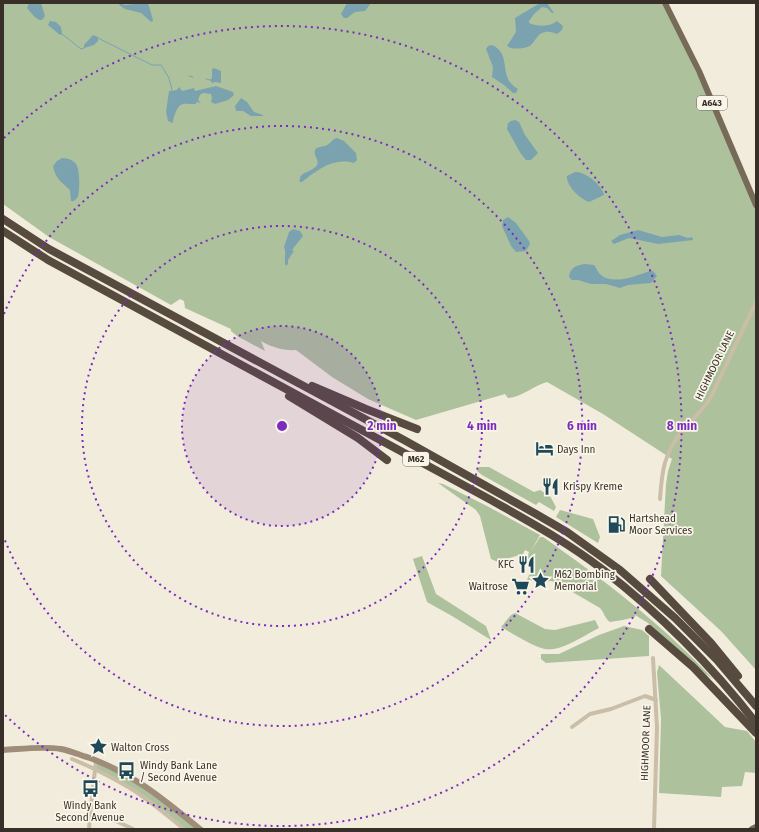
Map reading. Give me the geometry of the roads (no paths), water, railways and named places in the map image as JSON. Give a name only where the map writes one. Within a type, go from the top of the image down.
[{"type":"highway","name":"M62","points":[[3,219],[49,249],[404,440],[536,514],[579,541],[620,570],[675,618],[722,665],[756,704]]},
{"type":"highway","name":"M62","points":[[3,231],[48,260],[532,523],[601,568],[687,644],[728,689],[756,724]]},
{"type":"highway","points":[[267,367],[417,429]]},
{"type":"highway","points":[[258,374],[301,403],[358,438],[387,460]]},
{"type":"highway","points":[[650,579],[729,664],[746,686],[756,704]]},
{"type":"highway","points":[[649,629],[693,667],[756,733]]},
{"type":"main road","name":"A643","points":[[665,3],[699,71],[756,205]]},
{"type":"main road","points":[[3,750],[59,749],[72,751],[138,781],[200,829]]},
{"type":"main road","points":[[752,829],[756,827]]},
{"type":"street","name":"HIGHMOOR LANE","points":[[660,499],[662,472],[669,450],[684,430],[706,406],[756,302]]},
{"type":"street","name":"HIGHMOOR LANE","points":[[653,658],[657,727],[654,786],[654,829]]},
{"type":"street","points":[[572,727],[590,714],[612,709],[646,696],[656,700]]},
{"type":"street","points":[[72,759],[95,769],[130,788],[152,803],[184,829]]},
{"type":"street","points":[[89,829],[96,761]]},
{"type":"street","points":[[90,814],[116,821],[133,829]]},
{"type":"water","points":[[29,3],[41,3],[45,16],[42,20],[36,18],[27,8]]},
{"type":"water","points":[[121,3],[125,5],[147,3],[153,20],[152,22],[141,13],[125,9],[119,5]]},
{"type":"water","points":[[347,3],[371,3],[365,11],[355,12],[347,18],[344,18],[341,14]]},
{"type":"water","points":[[540,3],[547,3],[554,13],[547,8],[542,7],[534,14],[529,23],[543,26],[557,21],[563,26],[562,30],[557,34],[551,32],[543,33],[539,35],[531,45],[523,48],[507,46],[516,32],[515,18]]},
{"type":"water","points":[[50,21],[56,22],[61,27],[62,34],[60,35],[48,25]]},
{"type":"water","points":[[93,35],[98,37],[98,41],[94,45],[84,48],[84,45]]},
{"type":"water","points":[[492,45],[502,54],[508,79],[518,89],[516,93],[513,93],[492,77],[493,67],[486,49],[488,46]]},
{"type":"water","points":[[214,68],[221,71],[221,83],[212,83],[210,80],[212,78],[212,69]]},
{"type":"water","points":[[216,86],[233,92],[234,95],[228,100],[215,104],[211,102],[211,94],[203,93],[200,95],[198,100],[201,103],[196,102],[196,104],[180,105],[173,119],[173,123],[168,121],[166,112],[169,91],[177,90],[179,87],[182,91],[194,88],[195,91]]},
{"type":"water","points":[[241,98],[247,102],[254,112],[263,116],[251,116],[243,111],[236,111],[235,106]]},
{"type":"water","points":[[515,120],[519,122],[525,135],[538,153],[531,160],[526,160],[521,154],[507,129],[508,123]]},
{"type":"water","points":[[337,138],[344,141],[356,153],[357,160],[354,163],[333,163],[320,169],[300,182],[301,176],[315,168],[318,163],[315,150],[319,147],[327,145]]},
{"type":"water","points":[[62,158],[72,160],[77,167],[79,175],[79,193],[78,197],[74,201],[71,201],[70,190],[59,180],[54,171],[53,166]]},
{"type":"water","points":[[575,172],[579,172],[592,179],[603,191],[604,195],[589,202],[578,195],[571,188],[567,180],[567,176]]},
{"type":"water","points":[[508,217],[516,223],[529,241],[530,244],[526,251],[516,252],[511,246],[502,226],[503,220]]},
{"type":"water","points":[[293,229],[300,231],[303,236],[292,250],[294,251],[286,266],[284,247],[289,232]]},
{"type":"water","points":[[638,230],[662,237],[679,235],[688,238],[692,237],[693,240],[658,244],[629,238],[614,244],[611,241],[620,235]]},
{"type":"water","points":[[585,264],[594,265],[600,274],[614,280],[624,279],[650,271],[653,271],[657,276],[651,283],[628,285],[620,288],[606,284],[591,284],[578,280],[572,280],[569,277],[574,268]]},
{"type":"waterway","points":[[62,34],[81,49],[84,48]]},
{"type":"waterway","points":[[98,38],[152,65],[161,65],[169,78],[172,90]]},
{"type":"waterway","points":[[189,76],[193,77]]},
{"type":"waterway","points":[[206,79],[210,80]]},
{"type":"place","name":"Days Inn","points":[[544,449]]},
{"type":"place","name":"Krispy Kreme","points":[[550,486]]},
{"type":"place","name":"Hartshead Moor Services","points":[[616,524]]},
{"type":"place","name":"KFC","points":[[527,564]]},
{"type":"place","name":"M62 Bombing Memorial","points":[[541,580]]},
{"type":"place","name":"Waitrose","points":[[521,586]]},
{"type":"place","name":"Walton Cross","points":[[98,747]]},
{"type":"place","name":"Windy Bank Lane / Second Avenue","points":[[127,771]]},
{"type":"place","name":"Windy Bank Second Avenue","points":[[90,788]]}]
